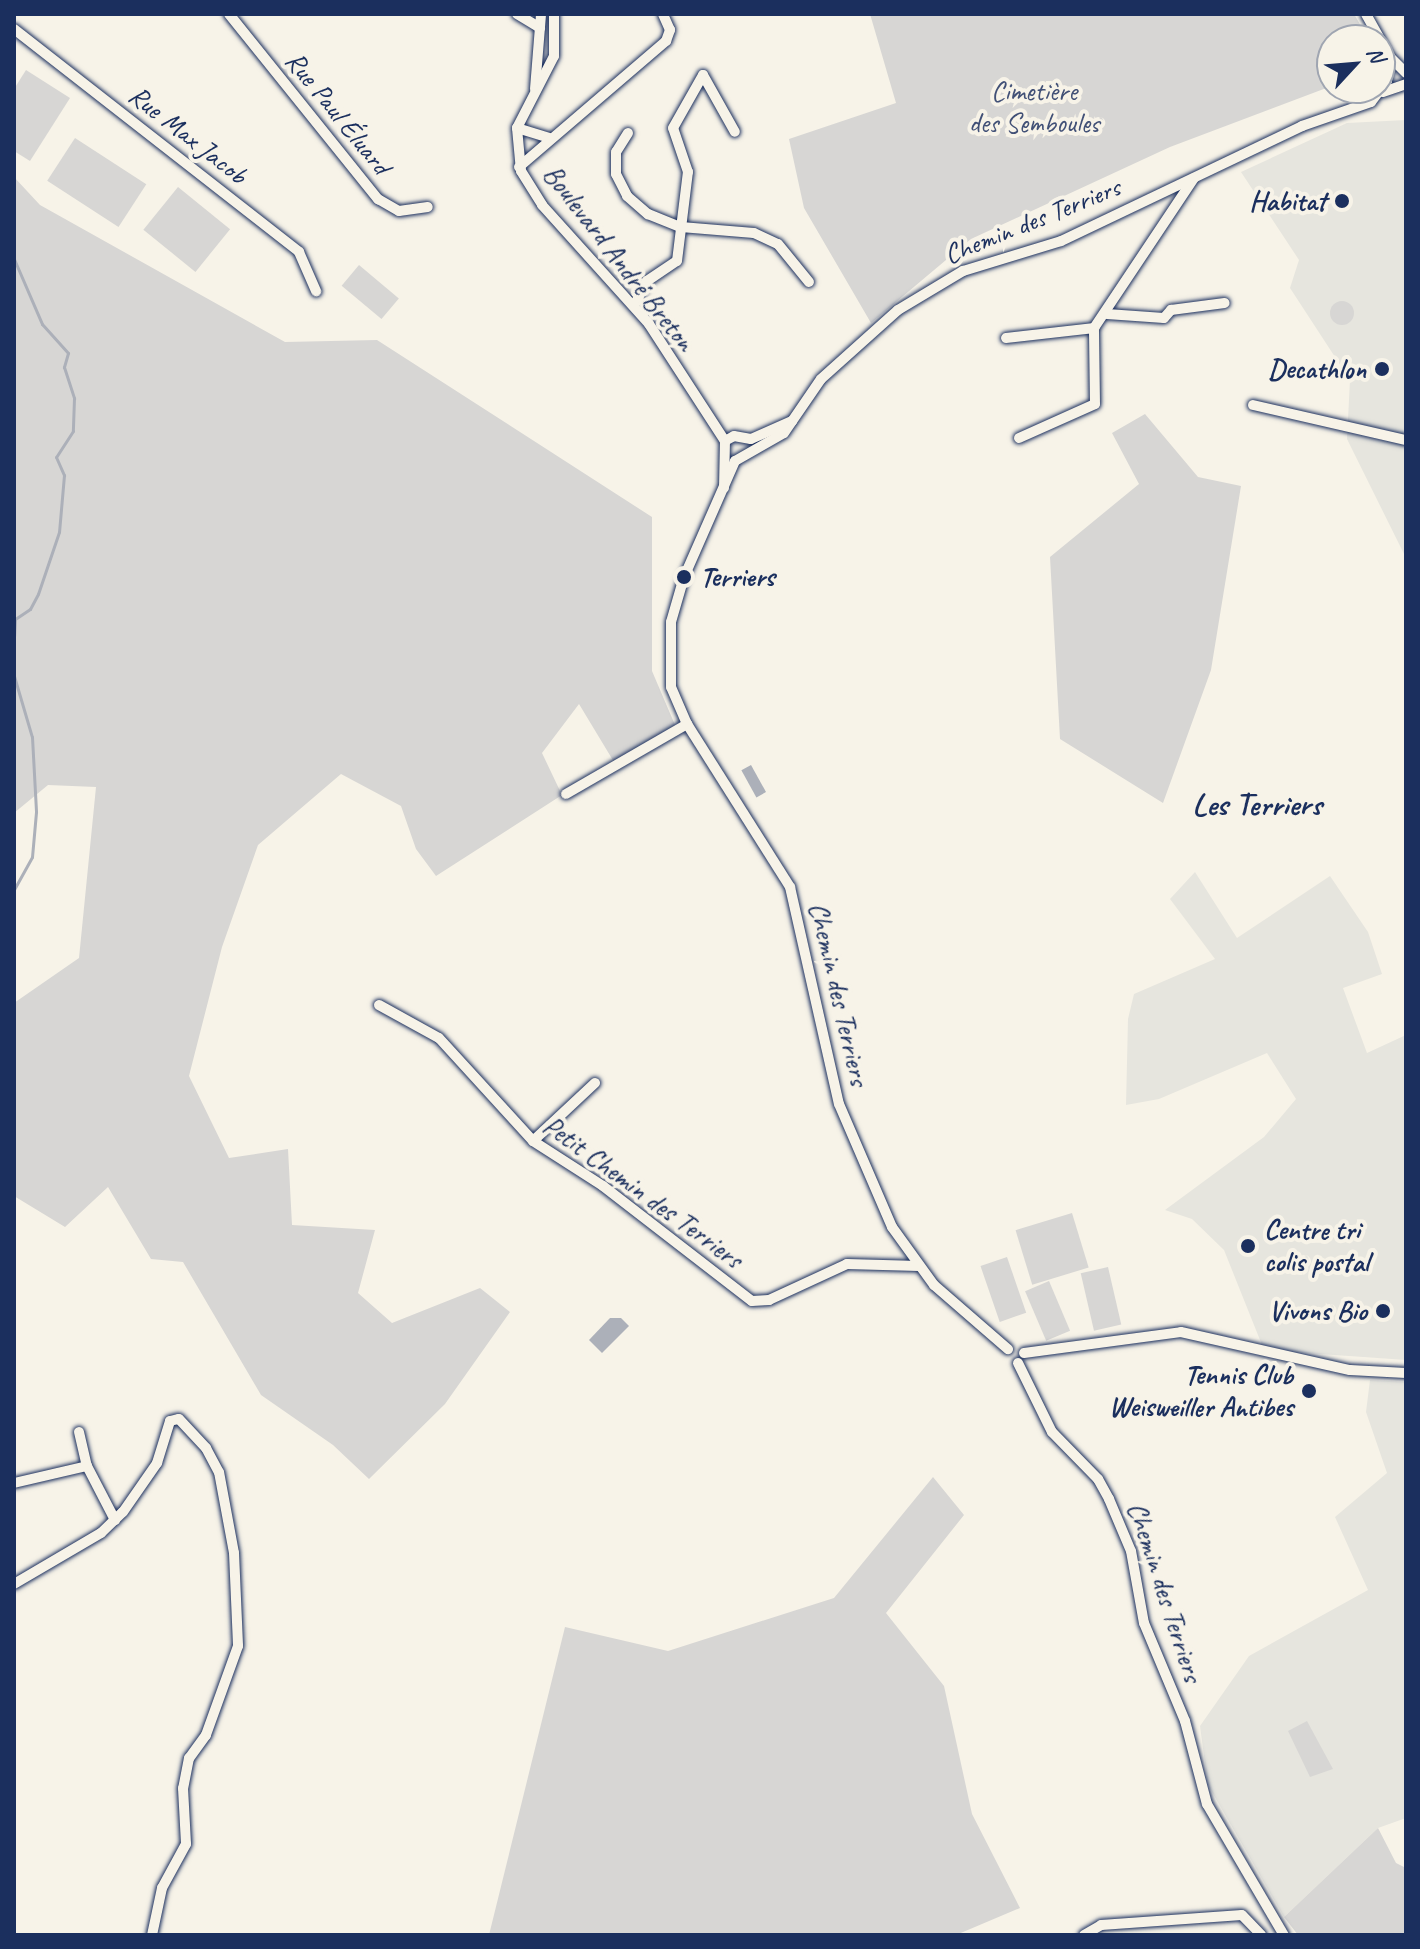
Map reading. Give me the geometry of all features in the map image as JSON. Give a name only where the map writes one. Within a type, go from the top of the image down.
[{"type":"street","name":"Rue Paul Éluard","points":[[230,14],[378,199],[399,211],[428,207]]},
{"type":"street","points":[[517,14],[546,17],[555,29],[554,56],[517,128],[550,138]]},
{"type":"street","points":[[519,167],[666,41],[670,30],[663,14]]},
{"type":"street","points":[[534,95],[546,17]]},
{"type":"street","name":"Rue Max Jacob","points":[[14,29],[299,252],[316,291]]},
{"type":"street","points":[[634,306],[647,281],[677,261],[688,172],[673,128],[703,75],[735,132]]},
{"type":"street","name":"Chemin des Terriers","points":[[1008,1349],[995,1342],[919,1266],[892,1227],[846,1126],[790,887],[687,724],[668,666],[671,622],[684,577],[725,490],[730,459],[768,445],[794,420],[821,379],[911,302],[963,271],[1061,241],[1302,126],[1365,104]]},
{"type":"street","name":"Boulevard André Breton","points":[[517,128],[519,167],[542,205],[634,306],[725,441]]},
{"type":"street","points":[[628,133],[616,152],[616,174],[627,196],[648,214],[681,227],[766,238],[799,263],[809,282]]},
{"type":"street","points":[[1006,338],[1094,328],[1107,314],[1194,178]]},
{"type":"street","points":[[1107,314],[1164,318],[1171,310],[1225,303]]},
{"type":"street","points":[[1019,438],[1095,404],[1094,328]]},
{"type":"street","points":[[1253,405],[1406,440]]},
{"type":"street","points":[[730,459],[725,441],[734,436],[744,440],[794,420]]},
{"type":"street","points":[[744,440],[746,453]]},
{"type":"street","points":[[566,794],[687,724]]},
{"type":"street","name":"Petit Chemin des Terriers","points":[[379,1005],[439,1038],[533,1141],[603,1186],[752,1301],[769,1300],[847,1264],[919,1266]]},
{"type":"street","points":[[533,1141],[595,1083]]},
{"type":"street","points":[[1024,1353],[1181,1332],[1350,1370],[1406,1373]]},
{"type":"street","points":[[1016,1345],[1024,1353],[1018,1363],[1008,1359],[1008,1349],[1016,1345]]},
{"type":"street","name":"Chemin des Terriers","points":[[1018,1363],[1052,1432],[1098,1479],[1109,1499],[1134,1561],[1144,1623],[1185,1721],[1207,1804],[1284,1935]]},
{"type":"street","points":[[14,1584],[115,1520],[147,1482],[166,1428],[179,1419],[206,1448],[219,1472],[234,1553],[240,1625],[228,1681],[206,1735],[189,1758],[183,1788],[186,1844],[162,1888],[152,1935]]},
{"type":"street","points":[[79,1432],[87,1466],[115,1520]]},
{"type":"street","points":[[14,1483],[87,1466]]},
{"type":"street","points":[[1084,1935],[1101,1925],[1242,1915],[1261,1935]]},
{"type":"shaded area","points":[[1406,120],[1406,558],[1347,439],[1350,380],[1290,288],[1299,260],[1241,172],[1347,123]]},
{"type":"shaded area","points":[[751,765],[766,792],[756,797],[741,770]]},
{"type":"shaded area","points":[[1195,872],[1237,938],[1330,876],[1368,932],[1382,974],[1343,988],[1367,1053],[1406,1035],[1406,1360],[1264,1350],[1224,1250],[1192,1219],[1165,1210],[1264,1137],[1296,1099],[1267,1053],[1159,1099],[1126,1105],[1128,1019],[1134,994],[1215,959],[1170,899]]},
{"type":"shaded area","points":[[610,1318],[621,1318],[629,1326],[602,1353],[589,1340]]},
{"type":"shaded area","points":[[1370,1380],[1406,1382],[1406,1818],[1378,1828],[1284,1917],[1208,1785],[1200,1726],[1249,1656],[1368,1590],[1335,1517],[1387,1473],[1366,1412]]},
{"type":"green space","name":"Cimetière des Semboules","points":[[870,14],[1354,14],[1360,24],[1316,24],[1316,92],[1170,147],[971,239],[871,323],[804,208],[789,139],[896,103]]},
{"type":"green space","points":[[26,70],[70,98],[30,161],[14,151],[14,89]]},
{"type":"green space","points":[[75,138],[146,184],[119,227],[47,181]]},
{"type":"green space","points":[[14,177],[40,205],[285,342],[377,340],[652,517],[652,671],[675,725],[614,762],[579,704],[542,753],[562,795],[436,876],[416,849],[401,806],[341,774],[258,845],[222,947],[189,1076],[229,1158],[288,1149],[292,1225],[375,1230],[358,1293],[392,1323],[480,1288],[510,1312],[445,1404],[369,1479],[333,1445],[261,1395],[183,1262],[151,1259],[108,1187],[65,1227],[14,1196],[14,1003],[79,958],[96,787],[48,785],[14,813]]},
{"type":"green space","points":[[178,187],[230,229],[195,272],[143,230]]},
{"type":"green space","points":[[359,265],[399,298],[381,319],[342,286]]},
{"type":"green space","points":[[1342,301],[1350,305],[1354,313],[1350,321],[1342,325],[1334,321],[1330,313],[1334,305]]},
{"type":"green space","points":[[1145,414],[1198,477],[1241,486],[1211,670],[1163,803],[1060,739],[1050,557],[1139,484],[1112,433]]},
{"type":"green space","points":[[1072,1213],[1089,1268],[1032,1285],[1016,1230]]},
{"type":"green space","points":[[1007,1257],[1026,1313],[1000,1322],[981,1266]]},
{"type":"green space","points":[[1108,1267],[1121,1324],[1094,1331],[1081,1273]]},
{"type":"green space","points":[[1049,1281],[1070,1331],[1046,1341],[1025,1291]]},
{"type":"green space","points":[[933,1477],[964,1515],[886,1613],[944,1686],[972,1814],[1020,1908],[956,1935],[489,1935],[565,1627],[668,1651],[834,1598]]},
{"type":"green space","points":[[1307,1721],[1333,1769],[1310,1777],[1288,1731]]},
{"type":"green space","points":[[1378,1828],[1396,1863],[1406,1868],[1406,1935],[1298,1935],[1284,1917]]},
{"type":"waterway","points":[[14,259],[42,324],[68,353],[64,367],[74,398],[73,431],[56,457],[64,475],[59,532],[38,594],[30,609],[15,619],[14,636]]},
{"type":"waterway","points":[[14,676],[32,737],[36,812],[32,857],[14,890]]},
{"type":"place","name":"Habitat","points":[[1342,201]]},
{"type":"place","name":"Decathlon","points":[[1382,369]]},
{"type":"place","name":"Terriers","points":[[684,577]]},
{"type":"place","name":"Centre tri colis postal","points":[[1248,1246]]},
{"type":"place","name":"Vivons Bio","points":[[1383,1311]]},
{"type":"place","name":"Tennis Club Weisweiller Antibes","points":[[1309,1391]]},
{"type":"district","name":"Les Terriers","points":[[1257,805]]}]
